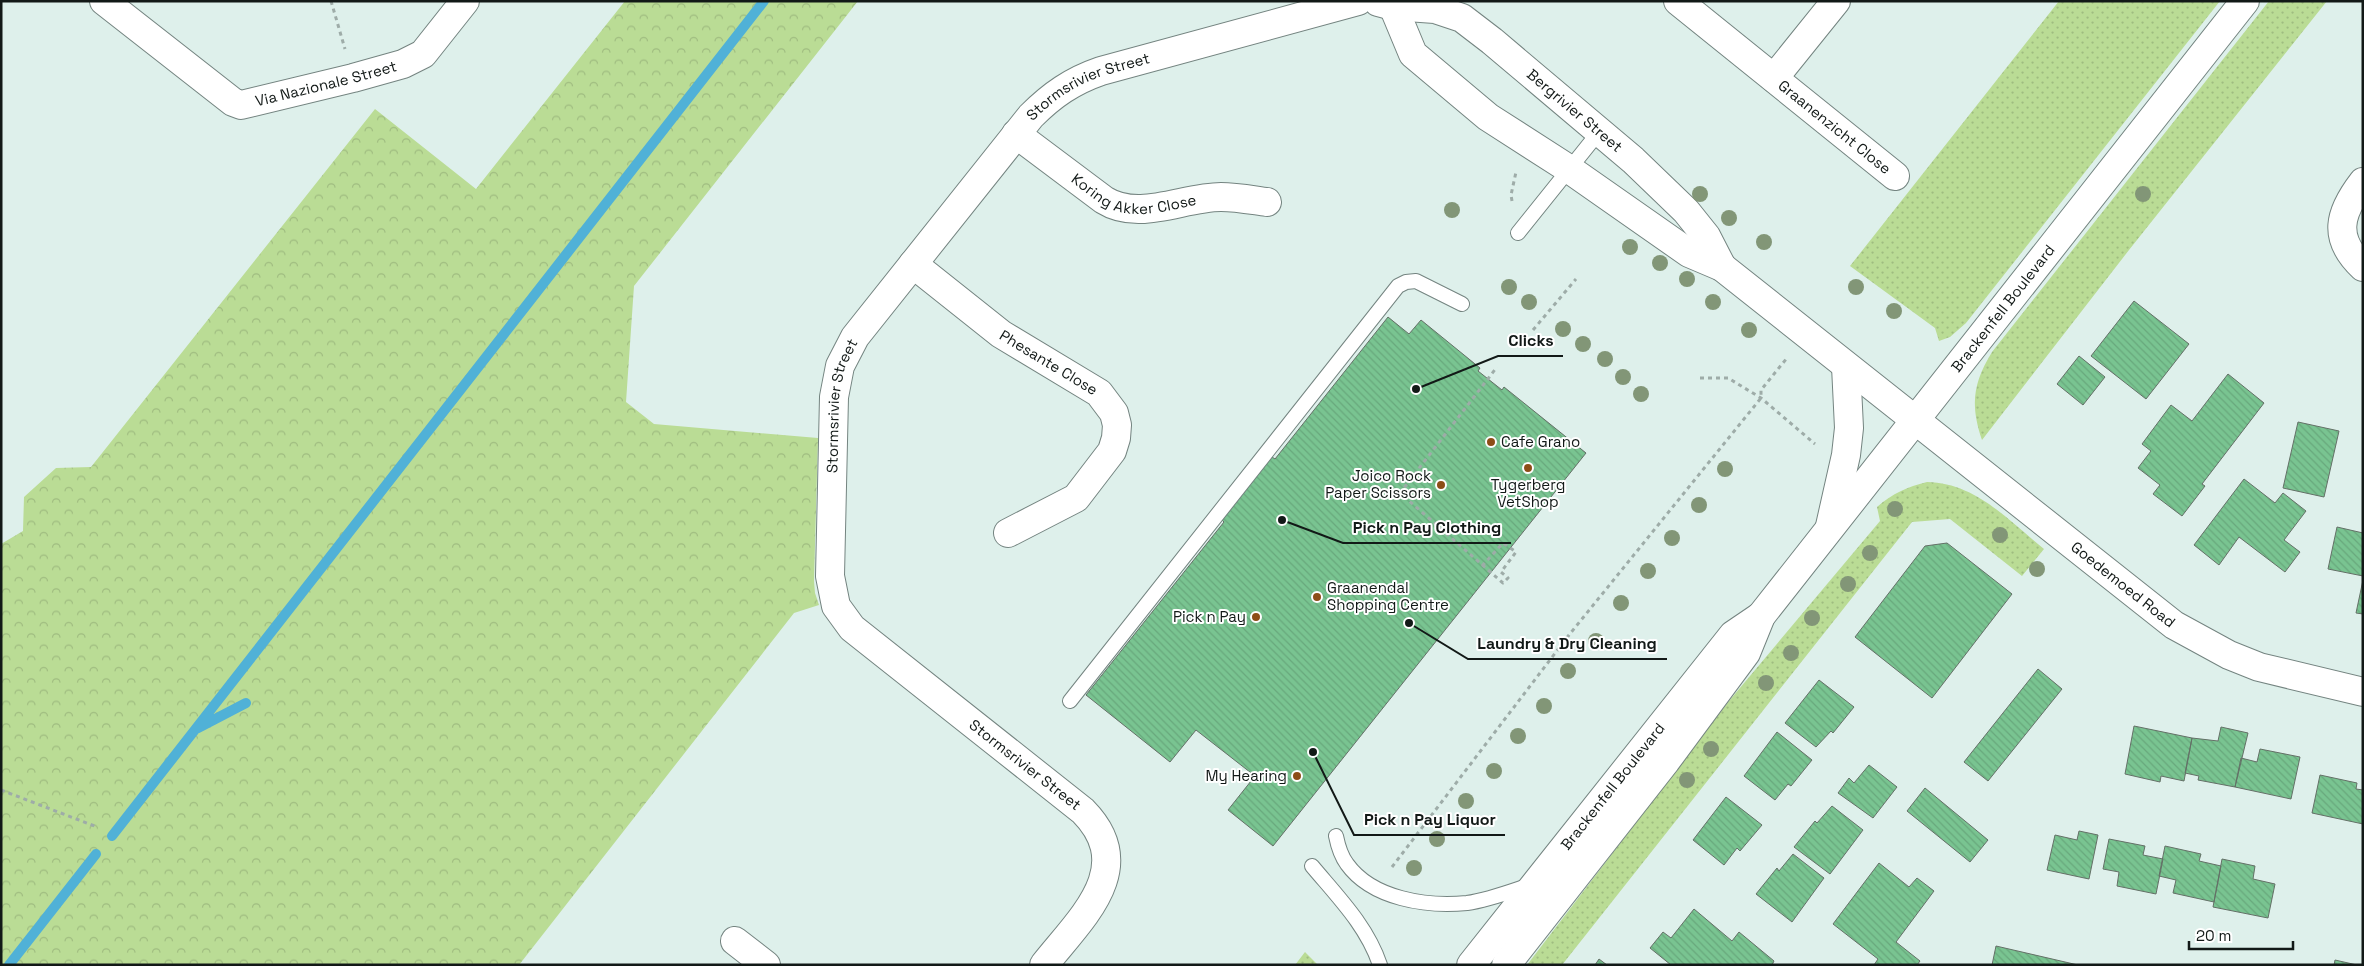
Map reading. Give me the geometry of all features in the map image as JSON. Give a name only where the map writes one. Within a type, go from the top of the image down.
[{"type":"street","name":"Via Nazionale Street","points":[[104,1],[233,102],[241,105],[403,64],[423,54],[465,1]]},
{"type":"street","name":"Stormsrivier Street","points":[[1044,965],[1096,899],[1104,882],[1107,863],[1100,832],[1084,811],[852,628],[836,606],[832,591],[831,556],[836,382],[846,351],[1016,134],[1047,99],[1083,77],[1358,1]]},
{"type":"street","name":"Graanenzicht Close","points":[[1678,1],[1895,176]]},
{"type":"street","name":"Graanenzicht Close","points":[[1774,78],[1836,1]]},
{"type":"street","name":"Brackenfell Boulevard","points":[[1506,965],[1666,760],[1746,653],[1762,616],[1862,491],[1914,419],[2245,1]]},
{"type":"street","name":"Bergrivier Street","points":[[1385,4],[1413,54],[1488,118],[1569,169],[1689,253],[1722,267],[1914,419]]},
{"type":"street","name":"Bergrivier Street","points":[[1385,4],[1435,9],[1462,18],[1492,41],[1632,160],[1686,211],[1706,236],[1722,267]]},
{"type":"street","name":"Koring Akker Close","points":[[1016,134],[1104,200],[1120,208],[1138,209],[1220,196],[1268,202]]},
{"type":"street","points":[[2363,182],[2349,199],[2343,212],[2342,226],[2346,248],[2363,267]]},
{"type":"street","name":"Phesante Close","points":[[913,264],[1001,334],[1099,393],[1114,413],[1117,425],[1112,451],[1076,498],[1008,533]]},
{"type":"street","points":[[1829,530],[1849,428],[1846,366]]},
{"type":"street","name":"Goedemoed Road","points":[[1914,419],[2174,625],[2201,641],[2259,667],[2363,692]]},
{"type":"street","name":"Brackenfell Boulevard","points":[[1471,965],[1733,635],[1762,616]]},
{"type":"street","points":[[735,941],[766,965]]},
{"type":"lane","points":[[1518,233],[1599,132]]},
{"type":"lane","points":[[1070,701],[1398,286],[1406,282],[1416,281],[1462,304]]},
{"type":"lane","points":[[1336,836],[1347,864],[1357,875],[1376,888],[1405,898],[1444,904],[1468,902],[1493,897],[1536,883]]},
{"type":"lane","points":[[1312,866],[1362,926],[1375,949],[1380,965]]},
{"type":"path","points":[[331,1],[353,78]]},
{"type":"path","points":[[1518,233],[1511,194],[1514,174],[1533,146]]},
{"type":"path","points":[[1533,330],[1576,279]]},
{"type":"path","points":[[1376,888],[1569,635],[1761,398],[1761,390],[1806,334]]},
{"type":"path","points":[[1482,566],[1503,543],[1516,552],[1500,572],[1508,578],[1503,583],[1482,566],[1400,493],[1496,367]]},
{"type":"path","points":[[1700,378],[1728,378],[1761,398],[1843,466]]},
{"type":"path","points":[[1,790],[97,827]]},
{"type":"green space","points":[[625,1],[858,1],[634,286],[626,402],[654,424],[818,438],[814,581],[819,605],[794,613],[519,965],[1,965],[1,544],[23,531],[24,497],[56,468],[91,467],[375,109],[476,189]]},
{"type":"green space","points":[[2059,1],[2220,1],[1966,323],[1950,337],[1939,341],[1935,328],[1850,266]]},
{"type":"green space","points":[[2269,1],[2327,1],[2129,250],[1982,440],[1976,416],[1975,394],[1981,374],[1992,352]]},
{"type":"green space","points":[[1927,482],[1945,484],[1976,496],[2004,515],[2044,549],[2022,576],[1950,519],[1912,522],[1562,965],[1527,965],[1729,701],[1880,521],[1877,507],[1900,491]]},
{"type":"green space","points":[[1305,952],[1318,965],[1295,965]]},
{"type":"building","points":[[2134,301],[2189,344],[2146,399],[2091,356]]},
{"type":"building","name":"Graanendal Shopping Centre","points":[[1388,317],[1409,334],[1421,320],[1480,368],[1478,371],[1502,390],[1504,387],[1586,453],[1273,846],[1228,810],[1255,776],[1196,730],[1170,762],[1086,695],[1224,522],[1222,520],[1272,457],[1275,459]]},
{"type":"building","points":[[2079,356],[2105,377],[2083,405],[2057,384]]},
{"type":"building","points":[[2228,374],[2264,403],[2202,484],[2205,486],[2182,516],[2153,494],[2160,485],[2138,468],[2151,451],[2142,444],[2171,405],[2192,421]]},
{"type":"building","points":[[2298,422],[2339,431],[2324,497],[2283,488]]},
{"type":"building","points":[[2244,479],[2275,503],[2283,493],[2306,511],[2284,540],[2300,552],[2285,572],[2239,537],[2219,565],[2194,545]]},
{"type":"building","points":[[2337,527],[2363,533],[2363,576],[2328,569]]},
{"type":"building","points":[[1947,543],[2012,594],[1932,698],[1855,637],[1925,546]]},
{"type":"building","points":[[2363,580],[2363,614],[2356,613]]},
{"type":"building","points":[[2038,669],[2062,689],[1988,781],[1964,762]]},
{"type":"building","points":[[1819,680],[1854,707],[1833,733],[1831,731],[1816,747],[1785,723]]},
{"type":"building","points":[[2134,726],[2192,738],[2184,781],[2161,776],[2160,782],[2125,774]]},
{"type":"building","points":[[2221,727],[2248,733],[2235,787],[2198,780],[2199,776],[2185,773],[2192,738],[2218,741]]},
{"type":"building","points":[[1777,732],[1812,760],[1791,786],[1788,784],[1775,800],[1744,776]]},
{"type":"building","points":[[2260,749],[2300,757],[2291,799],[2235,787],[2241,758],[2257,762]]},
{"type":"building","points":[[1869,765],[1897,787],[1873,818],[1838,793],[1849,778],[1854,783]]},
{"type":"building","points":[[2320,775],[2357,783],[2356,789],[2363,790],[2363,824],[2312,813]]},
{"type":"building","points":[[1925,788],[1988,840],[1970,862],[1907,811]]},
{"type":"building","points":[[1726,797],[1762,825],[1740,851],[1737,848],[1724,865],[1693,840]]},
{"type":"building","points":[[1832,806],[1863,830],[1830,874],[1794,847],[1815,821],[1817,823]]},
{"type":"building","points":[[2079,831],[2098,835],[2089,879],[2047,870],[2055,835],[2077,840]]},
{"type":"building","points":[[2109,839],[2145,846],[2143,855],[2163,859],[2156,894],[2117,886],[2119,872],[2103,869]]},
{"type":"building","points":[[2165,846],[2201,854],[2199,861],[2221,866],[2214,902],[2173,893],[2176,880],[2159,876]]},
{"type":"building","points":[[1793,854],[1824,878],[1792,922],[1756,894],[1777,868],[1779,871]]},
{"type":"building","points":[[2222,859],[2255,866],[2253,879],[2275,884],[2268,918],[2213,907]]},
{"type":"building","points":[[1879,863],[1909,887],[1917,878],[1934,891],[1896,942],[1920,961],[1917,965],[1874,965],[1878,959],[1833,924]]},
{"type":"building","points":[[1694,909],[1732,941],[1739,932],[1774,961],[1772,965],[1671,965],[1650,948],[1663,932],[1671,938]]},
{"type":"building","points":[[1996,946],[2078,965],[1992,965]]},
{"type":"building","points":[[1599,959],[1607,965],[1595,965]]},
{"type":"building","points":[[2335,960],[2357,965],[2334,965]]},
{"type":"waterway","points":[[112,836],[764,1]]},
{"type":"waterway","points":[[198,728],[246,703]]},
{"type":"waterway","points":[[9,965],[96,854]]},
{"type":"place","name":"Clicks","points":[[1416,389]]},
{"type":"place","name":"Cafe Grano","points":[[1491,442]]},
{"type":"place","name":"Tygerberg VetShop","points":[[1528,468]]},
{"type":"place","name":"Joico Rock Paper Scissors","points":[[1441,485]]},
{"type":"place","name":"Pick n Pay Clothing","points":[[1282,520]]},
{"type":"place","name":"Graanendal Shopping Centre","points":[[1317,597]]},
{"type":"place","name":"Pick n Pay","points":[[1256,617]]},
{"type":"place","name":"Laundry & Dry Cleaning","points":[[1409,623]]},
{"type":"place","name":"Pick n Pay Liquor","points":[[1313,752]]},
{"type":"place","name":"My Hearing","points":[[1297,776]]}]
